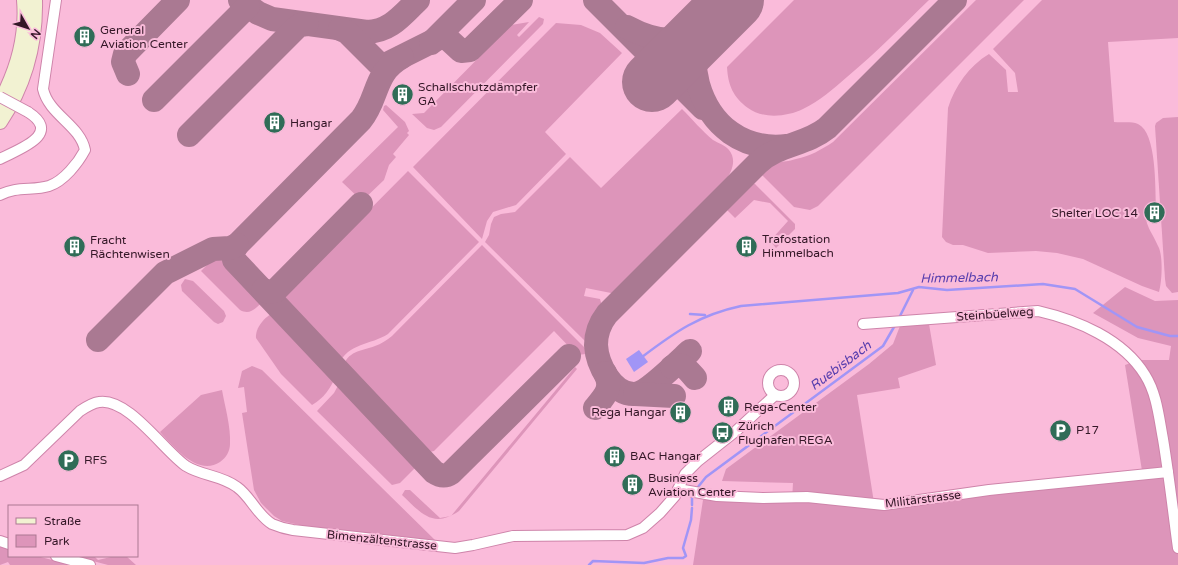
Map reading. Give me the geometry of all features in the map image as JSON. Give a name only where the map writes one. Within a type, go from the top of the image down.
[{"type":"main road","points":[[0,102],[8,88],[22,42],[24,0]]},
{"type":"main road","points":[[0,122],[15,97],[28,61],[34,24],[35,0]]},
{"type":"street","points":[[0,194],[18,188],[49,186],[59,180],[75,164],[85,150],[80,138],[51,106],[43,89],[56,0]]},
{"type":"street","points":[[0,97],[28,112],[38,121],[40,126],[39,136],[31,144],[0,159]]},
{"type":"street","name":"Steinbüelweg","points":[[863,324],[1038,311],[1059,317],[1106,338],[1131,357],[1150,385],[1158,410],[1178,548]]},
{"type":"street","name":"Bimenzältenstrasse","points":[[0,476],[24,465],[72,417],[88,406],[100,402],[118,405],[142,424],[181,462],[192,470],[230,482],[244,493],[268,521],[279,527],[293,530],[455,548],[513,536],[627,535],[643,528],[660,513],[675,496],[685,474],[698,461],[736,431],[775,395]]},
{"type":"street","name":"Militärstrasse","points":[[678,489],[716,496],[763,498],[807,497],[884,505],[989,490],[1168,472]]},
{"type":"street","points":[[60,557],[90,565]]},
{"type":"green space","points":[[794,0],[929,0],[889,39],[821,99],[797,112],[790,114],[775,116],[760,114],[748,108],[735,95],[730,85],[727,67]]},
{"type":"green space","points":[[976,0],[1024,0],[818,206],[810,210],[794,207],[761,174],[761,171],[774,163],[806,156],[833,142]]},
{"type":"green space","points":[[1042,0],[1178,0],[1178,38],[1108,42],[1114,122],[1129,122],[1138,124],[1144,129],[1149,138],[1152,149],[1155,175],[1156,207],[1145,206],[1145,213],[1147,224],[1160,252],[1162,270],[1159,292],[1142,286],[1083,259],[1057,253],[1036,251],[988,253],[963,245],[953,245],[946,242],[942,237],[948,108],[951,100],[964,77],[975,64],[989,54],[1006,70],[1008,92],[1018,92],[1015,73],[993,49]]},
{"type":"green space","points":[[539,17],[544,19],[543,24],[441,127],[434,130],[427,128],[412,114],[424,113],[511,25],[529,22],[517,35],[519,37]]},
{"type":"green space","points":[[556,23],[581,25],[600,33],[622,53],[545,132],[566,154],[516,205],[493,212],[487,221],[482,239],[413,167]]},
{"type":"green space","points":[[386,105],[405,122],[409,131],[407,133],[409,135],[393,154],[396,157],[389,165],[384,180],[362,201],[342,182],[398,127],[383,110],[384,106]]},
{"type":"green space","points":[[682,109],[713,140],[729,150],[732,156],[732,169],[725,182],[711,198],[616,294],[586,288],[584,296],[600,299],[602,306],[592,323],[587,343],[485,242],[489,235],[491,224],[494,217],[501,214],[515,212],[570,157],[601,188]]},
{"type":"green space","points":[[1178,117],[1178,292],[1172,293],[1166,286],[1165,279],[1155,126],[1156,123],[1163,118]]},
{"type":"green space","points":[[408,171],[479,242],[388,334],[354,348],[343,357],[339,364],[285,306],[283,301],[285,295]]},
{"type":"green space","points":[[750,182],[755,184],[795,224],[795,229],[776,248],[770,241],[788,221],[770,203],[754,200],[735,218],[727,210],[728,204]]},
{"type":"green space","points":[[482,245],[587,350],[586,354],[577,355],[554,331],[434,451],[425,453],[343,368],[348,358],[355,352],[375,346],[392,336]]},
{"type":"green space","points":[[219,253],[265,299],[254,310],[244,312],[240,310],[201,271]]},
{"type":"green space","points":[[185,279],[193,281],[224,311],[226,316],[223,322],[218,324],[214,322],[182,291],[181,285]]},
{"type":"green space","points":[[1125,287],[1155,301],[1178,300],[1178,565],[693,565],[703,500],[792,500],[793,483],[722,481],[726,469],[869,364],[893,344],[900,326],[929,324],[936,365],[898,378],[900,388],[857,395],[875,509],[1143,477],[1125,365],[1139,360],[1169,360],[1171,346],[1138,338],[1093,313]]},
{"type":"green space","points":[[274,313],[281,317],[336,376],[326,393],[312,405],[281,374],[256,338],[257,330],[261,323]]},
{"type":"green space","points":[[252,366],[262,370],[437,542],[308,527],[282,521],[274,516],[261,503],[254,490],[242,413],[247,412],[244,387],[238,388],[242,371]]},
{"type":"green space","points":[[575,367],[577,369],[459,511],[452,515]]},
{"type":"green space","points":[[341,380],[414,458],[416,467],[400,483],[392,485],[317,411],[334,393]]},
{"type":"green space","points":[[222,390],[230,431],[229,449],[226,456],[220,462],[212,466],[203,466],[195,463],[179,452],[160,432],[201,395]]},
{"type":"green space","points":[[405,490],[410,490],[440,518],[450,516],[442,519],[435,519],[428,516],[415,508],[402,495]]},
{"type":"green space","points":[[0,546],[8,549],[8,557],[41,557],[71,565],[10,565],[8,562],[0,565]]},
{"type":"green space","points":[[78,557],[95,557],[98,560],[111,557],[127,557],[136,565],[108,565]]},
{"type":"shaded area","points":[[639,350],[648,362],[634,372],[626,359]]},
{"type":"waterway","name":"Himmelbach","points":[[642,357],[665,340],[688,326],[712,314],[741,306],[898,293],[919,287],[947,290],[1043,284],[1075,289],[1137,327],[1170,336],[1178,336]]},
{"type":"waterway","name":"Ruebisbach","points":[[900,316],[913,290]]},
{"type":"waterway","name":"Himmelbach","points":[[690,314],[705,315]]},
{"type":"waterway","name":"Ruebisbach","points":[[698,487],[706,477],[883,346],[894,327]]},
{"type":"waterway","name":"Ruebisbach","points":[[692,497],[692,505]]},
{"type":"waterway","name":"Ruebisbach","points":[[589,565],[593,561],[644,563],[668,558],[683,558],[686,556],[683,548],[691,520],[692,508]]},
{"type":"taxiway","points":[[128,74],[123,62],[125,54],[178,0]]},
{"type":"taxiway","points":[[240,0],[258,13],[272,19],[367,32],[383,29],[396,21],[418,0]]},
{"type":"taxiway","points":[[431,43],[474,0]]},
{"type":"taxiway","points":[[340,29],[347,32],[378,63],[385,65],[441,37],[448,39],[461,51],[470,50],[521,0]]},
{"type":"taxiway","points":[[595,0],[703,108]]},
{"type":"taxiway","points":[[690,351],[663,376],[647,388],[635,394],[627,393],[619,389],[607,377],[599,361],[597,353],[597,336],[600,325],[607,314],[758,163],[774,152],[819,134],[827,128],[955,0]]},
{"type":"taxiway","points":[[154,100],[248,6]]},
{"type":"taxiway","points":[[717,18],[709,25],[697,44],[695,61],[696,73],[703,99],[711,112],[730,133],[743,140],[756,144],[787,146]]},
{"type":"taxiway","points":[[189,135],[296,28],[300,25],[307,24]]},
{"type":"taxiway","points":[[627,27],[647,36],[669,40],[690,37],[709,25]]},
{"type":"taxiway","points":[[402,57],[386,70],[377,86],[367,112],[361,120],[237,245],[233,252],[234,260],[434,472],[440,475],[447,475],[451,473],[569,356]]},
{"type":"taxiway","points":[[263,290],[269,292],[275,291],[361,204]]},
{"type":"taxiway","points":[[98,340],[165,273],[213,249],[230,248],[237,245]]},
{"type":"taxiway","points":[[672,367],[676,365],[685,367],[695,378]]},
{"type":"taxiway","points":[[595,408],[607,392],[608,383],[605,373]]},
{"type":"taxiway","points":[[635,394],[674,396]]},
{"type":"runway","points":[[652,82],[734,0]]},
{"type":"place","name":"General Aviation Center","points":[[85,37]]},
{"type":"place","name":"Schallschutzdämpfer GA","points":[[402,94]]},
{"type":"place","name":"Hangar","points":[[274,123]]},
{"type":"place","name":"Shelter LOC 14","points":[[1154,213]]},
{"type":"place","name":"Trafostation Himmelbach","points":[[747,246]]},
{"type":"place","name":"Fracht Rächtenwisen","points":[[75,247]]},
{"type":"place","name":"Rega-Center","points":[[728,407]]},
{"type":"place","name":"Rega Hangar","points":[[681,412]]},
{"type":"place","name":"P17","points":[[1061,430]]},
{"type":"place","name":"Zürich Flughafen REGA","points":[[723,433]]},
{"type":"place","name":"BAC Hangar","points":[[614,456]]},
{"type":"place","name":"RFS","points":[[68,460]]},
{"type":"place","name":"Business Aviation Center","points":[[632,485]]}]
